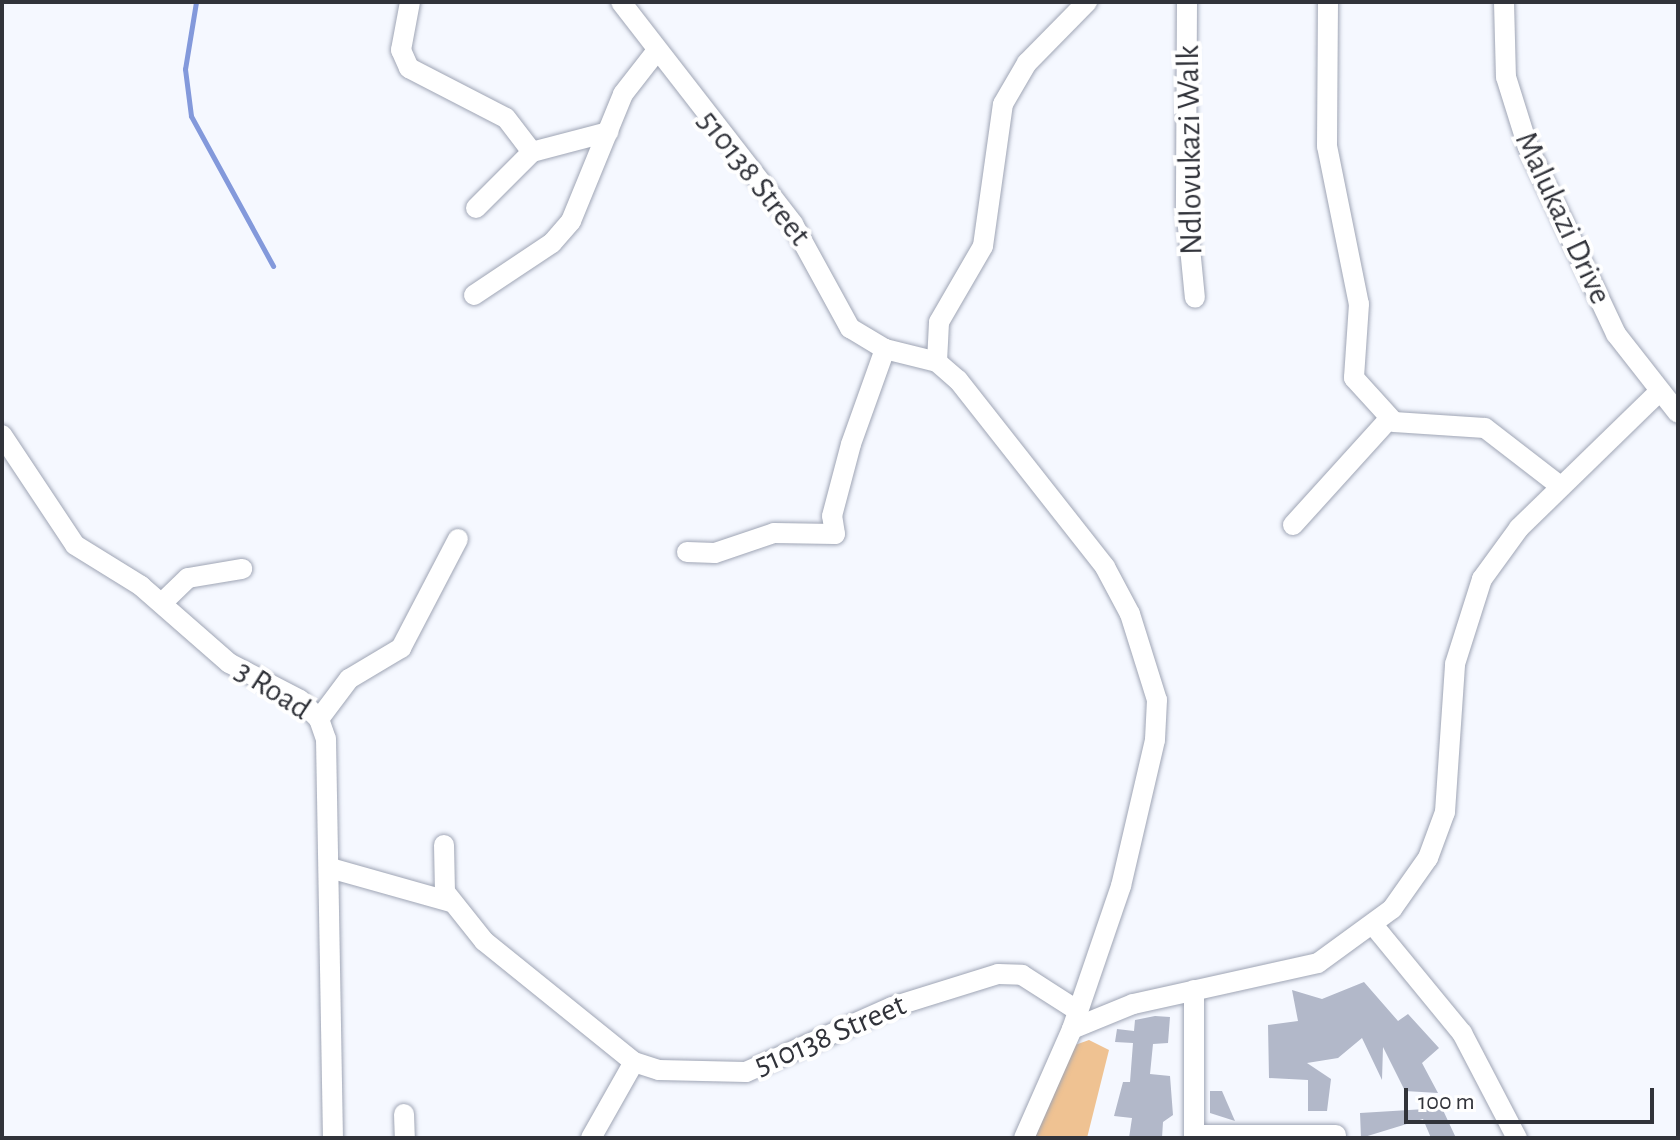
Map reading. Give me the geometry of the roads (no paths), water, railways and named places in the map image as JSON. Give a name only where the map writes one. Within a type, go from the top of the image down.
[{"type":"street","points":[[410,2],[401,50],[409,68],[506,118],[532,152]]},
{"type":"street","name":"510138 Street","points":[[621,2],[655,53],[793,224],[850,328],[885,349],[937,362],[970,393],[1105,567],[1148,659],[1157,700],[1155,740],[1106,928],[1075,1020],[1024,1138]]},
{"type":"street","points":[[937,362],[939,322],[983,246],[994,131],[1003,104],[1027,63],[1087,2]]},
{"type":"street","name":"Ndlovukazi Walk","points":[[1187,2],[1186,207],[1195,298]]},
{"type":"street","points":[[1328,2],[1327,146],[1360,323],[1354,378],[1390,418],[1485,428],[1560,486]]},
{"type":"street","name":"Malukazi Drive","points":[[1498,3],[1506,77],[1528,147],[1616,334],[1657,394],[1678,413]]},
{"type":"street","points":[[474,295],[561,234],[582,205],[623,94],[655,53]]},
{"type":"street","points":[[476,208],[532,152],[608,132]]},
{"type":"street","points":[[687,552],[715,553],[774,533],[835,534],[832,516],[851,444],[875,393],[885,349]]},
{"type":"street","points":[[1075,1020],[1194,990],[1293,972],[1374,926],[1428,858],[1445,812],[1451,692],[1470,606],[1500,551],[1560,486],[1657,394]]},
{"type":"street","points":[[1293,525],[1390,418]]},
{"type":"street","name":"3 Road","points":[[2,435],[30,469],[62,532],[162,603],[229,663],[300,700],[319,719],[330,868],[333,1138]]},
{"type":"street","points":[[319,719],[349,679],[401,648],[458,539]]},
{"type":"street","points":[[162,603],[188,578],[242,569]]},
{"type":"street","name":"510138 Street","points":[[444,845],[440,878],[451,902],[507,962],[634,1062],[690,1075],[746,1072],[892,1007],[998,974],[1022,975],[1075,1020]]},
{"type":"street","points":[[330,868],[451,902]]},
{"type":"street","points":[[1374,926],[1462,1033],[1517,1138]]},
{"type":"street","points":[[1194,990],[1194,1136],[1336,1135]]},
{"type":"street","points":[[591,1138],[634,1062]]},
{"type":"street","points":[[404,1114],[405,1138]]},
{"type":"waterway","points":[[196,2],[185,69],[191,116],[273,266]]}]
